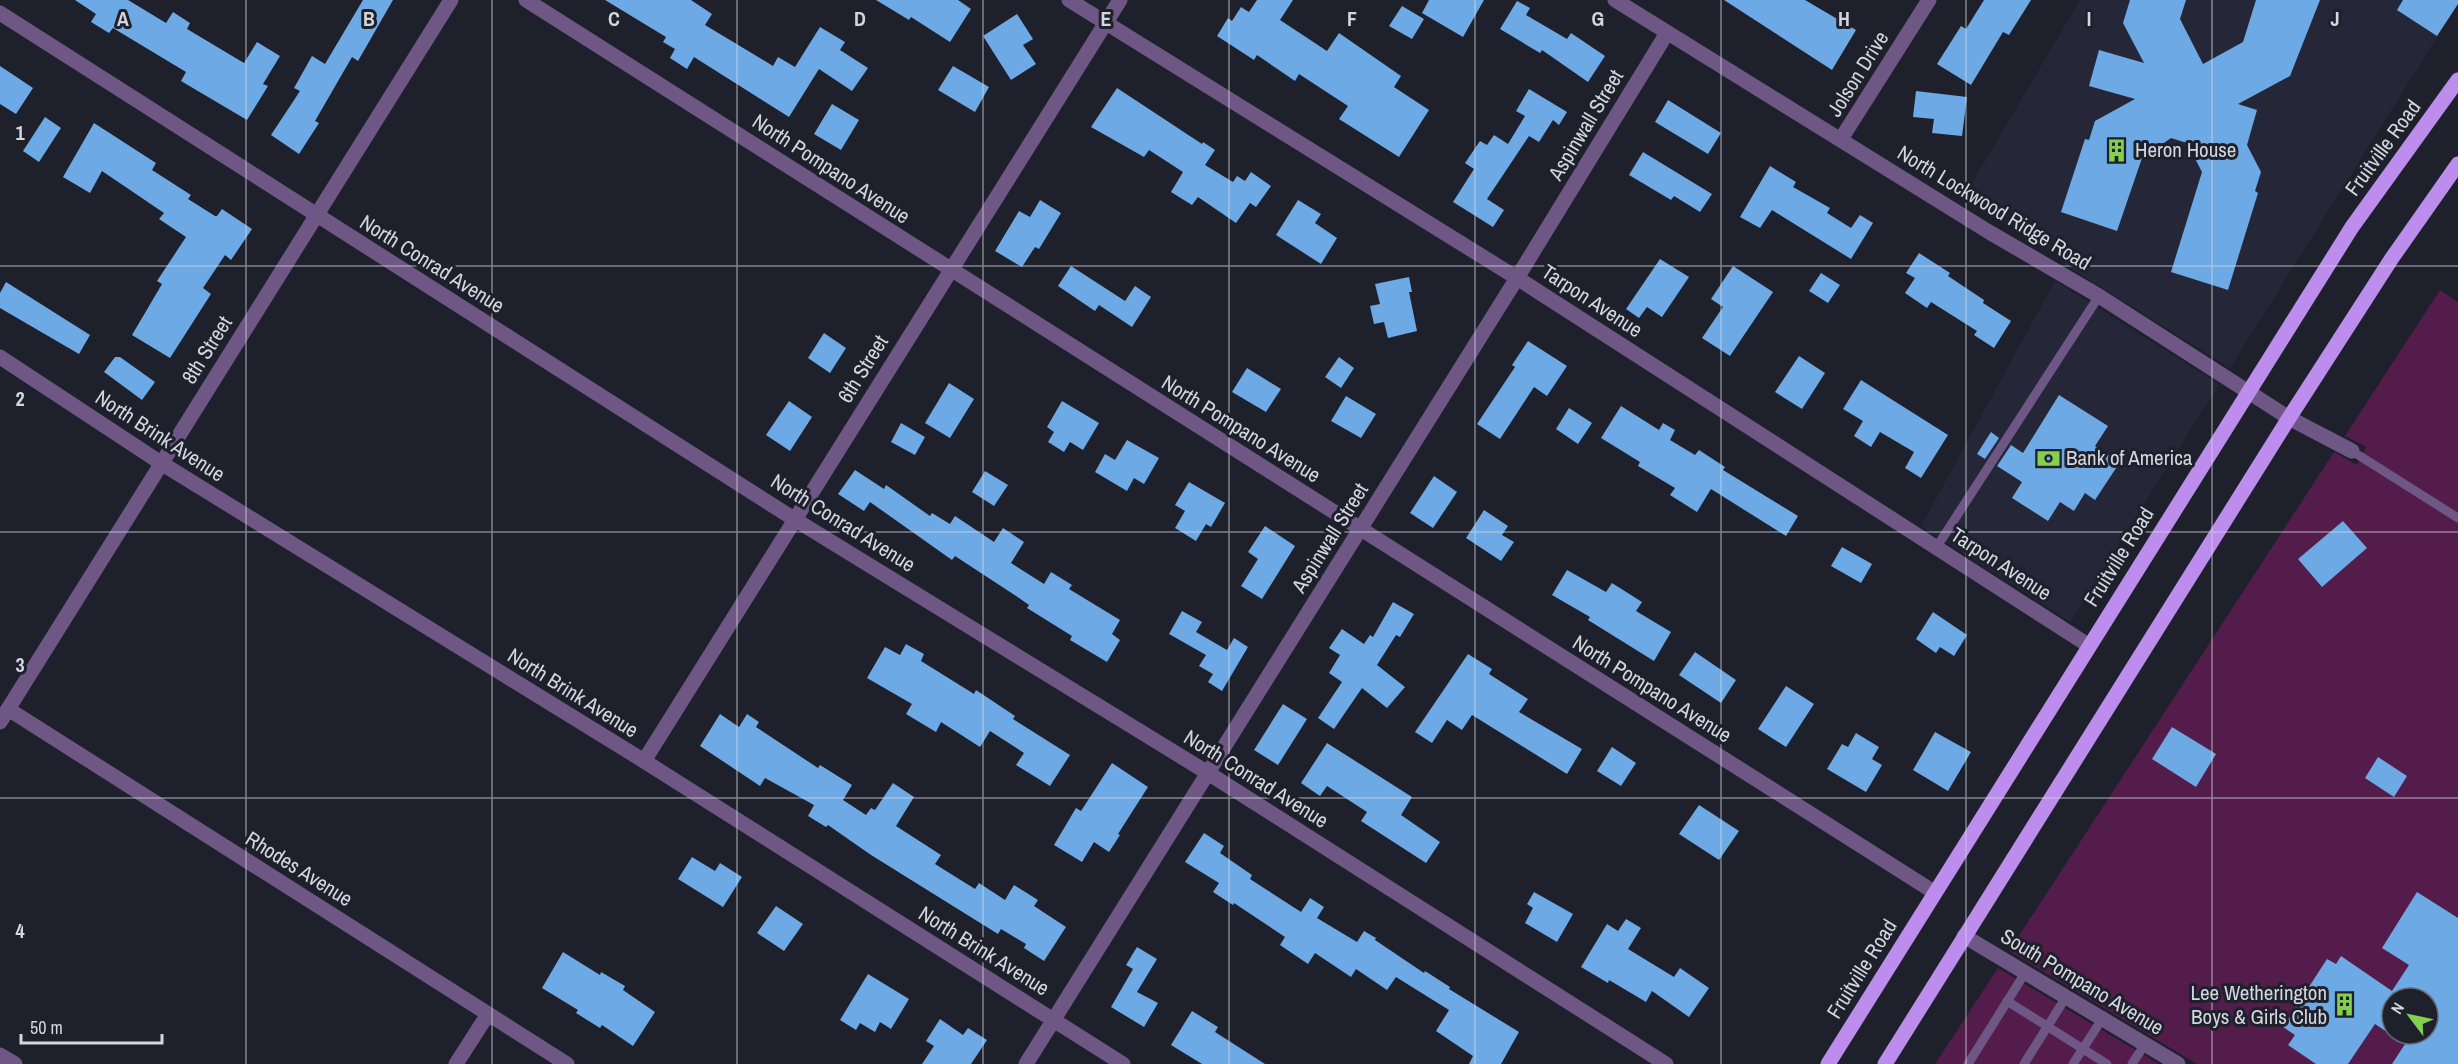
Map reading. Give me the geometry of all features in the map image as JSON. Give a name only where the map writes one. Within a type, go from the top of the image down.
[{"type":"main road","name":"Fruitville Road","points":[[1828,1064],[2088,645],[2352,227],[2458,80]]},
{"type":"main road","points":[[1885,1064],[2289,418],[2392,258],[2458,164]]},
{"type":"street","name":"8th Street","points":[[4,716],[451,0]]},
{"type":"street","name":"North Pompano Avenue","points":[[526,0],[1934,892]]},
{"type":"street","name":"Tarpon Avenue","points":[[1069,0],[1517,278],[2088,645]]},
{"type":"street","name":"6th Street","points":[[644,761],[1120,0]]},
{"type":"street","name":"North Lockwood Ridge Road","points":[[1615,0],[1989,232],[2099,296],[2289,418],[2352,451]]},
{"type":"street","name":"Jolson Drive","points":[[1841,139],[1929,0]]},
{"type":"street","name":"North Conrad Avenue","points":[[0,13],[794,519],[1208,773],[1666,1064]]},
{"type":"street","name":"Aspinwall Street","points":[[1026,1064],[1517,278],[1667,33]]},
{"type":"street","name":"North Brink Avenue","points":[[0,357],[162,463],[644,761],[1123,1064]]},
{"type":"street","name":"Rhodes Avenue","points":[[4,716],[567,1064]]},
{"type":"street","name":"South Pompano Avenue","points":[[1964,936],[2178,1064]]},
{"type":"street","points":[[456,1064],[488,1014]]},
{"type":"street","points":[[0,1055],[15,1064]]},
{"type":"lane","points":[[1936,548],[2099,296]]},
{"type":"lane","points":[[2352,451],[2458,518]]},
{"type":"lane","points":[[1968,1064],[2025,972]]},
{"type":"lane","points":[[2024,1064],[2066,997]]},
{"type":"lane","points":[[2007,1001],[2107,1064]]},
{"type":"lane","points":[[2073,1064],[2103,1018]]},
{"type":"lane","points":[[2132,1064],[2145,1044]]},
{"type":"shaded area","points":[[2080,0],[2458,0],[2458,4],[2230,368],[2064,264],[2066,260],[1963,198]]},
{"type":"shaded area","points":[[2055,281],[2219,384],[2071,622],[1921,526]]},
{"type":"shaded area","points":[[2440,290],[2458,302],[2458,1064],[2197,1064],[2009,951],[2334,452],[2357,465],[2366,447],[2345,436]]},
{"type":"shaded area","points":[[1998,968],[2159,1064],[1935,1064]]},
{"type":"building","points":[[75,0],[128,0],[166,23],[173,12],[190,23],[187,29],[244,63],[257,42],[280,56],[263,84],[268,86],[247,120],[181,81],[186,72],[113,28],[109,33],[91,22],[96,14]]},
{"type":"building","points":[[363,0],[393,0],[358,61],[352,57],[315,121],[319,123],[299,154],[271,135],[300,91],[294,88],[312,56],[325,64]]},
{"type":"building","points":[[605,0],[691,0],[712,14],[705,25],[773,66],[778,57],[795,67],[820,27],[845,42],[840,50],[868,68],[852,91],[819,69],[789,117],[694,57],[687,69],[670,58],[675,49],[663,42],[666,37]]},
{"type":"building","points":[[876,0],[958,0],[971,9],[950,42],[911,17],[909,20]]},
{"type":"building","points":[[1257,0],[1293,0],[1280,20],[1327,51],[1339,33],[1401,76],[1394,87],[1429,110],[1399,157],[1339,119],[1348,106],[1299,74],[1295,81],[1257,55],[1254,60],[1217,36],[1228,18],[1232,21],[1241,7],[1249,12]]},
{"type":"building","points":[[1429,0],[1484,0],[1463,37],[1422,13]]},
{"type":"building","points":[[1724,0],[1805,0],[1856,30],[1832,70]]},
{"type":"building","points":[[1984,0],[2031,0],[2009,35],[2003,32],[1971,85],[1937,64],[1961,26],[1966,29]]},
{"type":"building","name":"Heron House","points":[[2130,0],[2186,0],[2180,19],[2203,64],[2243,42],[2256,0],[2320,0],[2290,76],[2238,104],[2257,110],[2247,145],[2261,172],[2255,191],[2258,193],[2228,290],[2171,272],[2202,172],[2187,143],[2171,138],[2142,158],[2117,231],[2061,212],[2085,139],[2089,140],[2095,121],[2135,99],[2089,86],[2099,50],[2144,63],[2123,23]]},
{"type":"building","points":[[2403,0],[2458,0],[2458,4],[2437,36],[2397,10]]},
{"type":"building","points":[[1517,1],[1530,8],[1526,15],[1567,39],[1571,33],[1605,56],[1588,82],[1542,50],[1540,53],[1500,29]]},
{"type":"building","points":[[1402,6],[1424,19],[1412,39],[1389,26]]},
{"type":"building","points":[[1017,14],[1033,39],[1023,45],[1036,64],[1011,80],[983,36]]},
{"type":"building","points":[[0,66],[33,88],[16,114],[0,104]]},
{"type":"building","points":[[953,66],[989,87],[975,112],[938,90]]},
{"type":"building","points":[[1117,88],[1202,144],[1203,142],[1215,150],[1205,165],[1233,182],[1237,176],[1245,181],[1251,172],[1271,186],[1256,207],[1250,203],[1236,223],[1198,197],[1192,205],[1171,192],[1183,172],[1149,150],[1144,157],[1091,127]]},
{"type":"building","points":[[1529,89],[1567,112],[1559,125],[1553,120],[1539,142],[1529,136],[1487,199],[1504,210],[1493,227],[1453,202],[1474,169],[1465,163],[1480,141],[1487,145],[1494,135],[1508,144],[1525,116],[1516,111]]},
{"type":"building","points":[[1916,91],[1967,97],[1962,136],[1932,133],[1934,119],[1913,117]]},
{"type":"building","points":[[1668,100],[1721,133],[1708,154],[1655,122]]},
{"type":"building","points":[[832,104],[859,120],[841,150],[814,134]]},
{"type":"building","points":[[45,117],[61,128],[39,162],[23,151]]},
{"type":"building","points":[[94,123],[156,163],[152,170],[191,195],[188,199],[215,216],[222,209],[252,229],[231,260],[225,255],[203,288],[211,294],[170,358],[132,335],[162,284],[157,281],[186,237],[159,219],[164,213],[102,171],[90,193],[63,177]]},
{"type":"building","points":[[1643,152],[1712,194],[1700,212],[1674,196],[1671,200],[1629,175]]},
{"type":"building","points":[[1770,166],[1796,182],[1793,187],[1830,208],[1827,213],[1851,228],[1860,215],[1873,223],[1851,259],[1772,210],[1760,228],[1740,217]]},
{"type":"building","points":[[1040,200],[1061,213],[1039,249],[1035,247],[1022,267],[995,251],[1019,211],[1030,217]]},
{"type":"building","points":[[1298,200],[1321,214],[1315,223],[1337,238],[1321,264],[1276,235]]},
{"type":"building","points":[[1919,253],[1950,273],[1948,276],[2011,321],[1994,348],[1974,335],[1977,331],[1931,302],[1927,308],[1905,293],[1915,278],[1906,273]]},
{"type":"building","points":[[1660,259],[1689,277],[1662,317],[1647,307],[1639,318],[1626,309]]},
{"type":"building","points":[[1071,266],[1125,301],[1135,286],[1151,297],[1132,327],[1099,305],[1095,311],[1058,286]]},
{"type":"building","points":[[1733,266],[1773,292],[1730,356],[1702,338],[1723,307],[1711,299]]},
{"type":"building","points":[[1821,273],[1840,285],[1828,303],[1809,291]]},
{"type":"building","points":[[1409,277],[1412,292],[1409,292],[1417,331],[1388,338],[1384,322],[1374,324],[1370,306],[1380,304],[1375,284]]},
{"type":"building","points":[[6,282],[90,335],[79,354],[0,308],[0,293]]},
{"type":"building","points":[[824,333],[846,348],[830,373],[808,358]]},
{"type":"building","points":[[1528,341],[1567,366],[1547,396],[1534,387],[1500,439],[1477,424],[1515,367],[1512,365]]},
{"type":"building","points":[[1799,356],[1825,373],[1802,409],[1775,392]]},
{"type":"building","points":[[115,357],[120,357],[155,382],[142,400],[104,372]]},
{"type":"building","points":[[1339,357],[1354,368],[1341,388],[1325,377]]},
{"type":"building","points":[[1247,368],[1281,389],[1266,412],[1232,392]]},
{"type":"building","points":[[1861,380],[1948,435],[1921,478],[1905,468],[1914,452],[1880,432],[1871,447],[1854,436],[1863,421],[1843,409]]},
{"type":"building","points":[[949,383],[974,399],[950,438],[925,423]]},
{"type":"building","name":"Bank of America","points":[[2059,395],[2108,426],[2095,446],[2120,462],[2095,500],[2085,493],[2074,511],[2060,502],[2048,521],[2012,498],[2022,482],[1997,466],[2011,445],[2023,453]]},
{"type":"building","points":[[1346,396],[1376,414],[1361,438],[1331,421]]},
{"type":"building","points":[[789,401],[812,417],[790,451],[766,435]]},
{"type":"building","points":[[1062,401],[1099,423],[1083,450],[1070,442],[1064,452],[1048,442],[1054,432],[1047,427]]},
{"type":"building","points":[[1621,406],[1659,430],[1663,423],[1675,430],[1670,440],[1695,455],[1699,450],[1725,467],[1723,470],[1798,516],[1786,536],[1711,489],[1697,512],[1670,495],[1675,488],[1638,466],[1640,462],[1601,438]]},
{"type":"building","points":[[1569,408],[1592,423],[1578,444],[1556,429]]},
{"type":"building","points":[[901,423],[925,437],[915,455],[891,442]]},
{"type":"building","points":[[1991,432],[1999,438],[1985,459],[1977,454]]},
{"type":"building","points":[[1127,440],[1159,458],[1144,484],[1134,478],[1127,491],[1095,472],[1105,454],[1115,460]]},
{"type":"building","points":[[855,470],[884,489],[886,485],[930,516],[932,513],[950,524],[955,516],[994,542],[1003,528],[1024,542],[1011,563],[1044,584],[1051,572],[1072,585],[1069,589],[1120,620],[1112,634],[1120,640],[1107,662],[1070,640],[1072,636],[1027,608],[1029,605],[1019,598],[955,556],[952,560],[870,502],[864,511],[838,494]]},
{"type":"building","points":[[985,471],[1008,485],[994,506],[972,492]]},
{"type":"building","points":[[1434,476],[1457,492],[1433,528],[1410,513]]},
{"type":"building","points":[[1189,482],[1225,503],[1211,527],[1206,524],[1196,541],[1175,528],[1185,511],[1175,505]]},
{"type":"building","points":[[1484,510],[1508,526],[1502,535],[1514,542],[1501,561],[1466,538]]},
{"type":"building","points":[[2343,521],[2367,548],[2322,587],[2298,559]]},
{"type":"building","points":[[1265,526],[1295,546],[1262,599],[1241,586],[1258,559],[1248,552]]},
{"type":"building","points":[[1842,547],[1872,564],[1861,583],[1831,566]]},
{"type":"building","points":[[1567,570],[1606,592],[1612,583],[1642,602],[1636,611],[1671,632],[1654,661],[1588,620],[1590,617],[1552,595]]},
{"type":"building","points":[[1393,602],[1414,614],[1400,637],[1396,635],[1377,665],[1405,687],[1387,708],[1362,688],[1334,729],[1318,718],[1342,682],[1329,673],[1340,655],[1329,648],[1342,629],[1364,644],[1370,635],[1373,637]]},
{"type":"building","points":[[1182,611],[1202,622],[1196,632],[1227,650],[1234,638],[1248,647],[1222,691],[1208,682],[1213,674],[1199,666],[1206,655],[1169,634]]},
{"type":"building","points":[[1933,612],[1967,635],[1954,656],[1940,647],[1936,653],[1916,639]]},
{"type":"building","points":[[906,644],[924,654],[921,661],[974,694],[976,690],[1015,716],[1013,719],[1070,755],[1050,786],[1016,765],[1024,753],[990,731],[980,747],[941,722],[936,732],[906,714],[912,704],[867,678],[885,647],[900,655]]},
{"type":"building","points":[[1695,652],[1736,680],[1721,703],[1679,675]]},
{"type":"building","points":[[1468,654],[1492,669],[1489,674],[1528,699],[1519,712],[1582,749],[1567,774],[1472,715],[1462,730],[1447,720],[1432,743],[1415,732]]},
{"type":"building","points":[[1786,686],[1814,704],[1786,747],[1758,729]]},
{"type":"building","points":[[1283,704],[1307,719],[1278,765],[1254,750]]},
{"type":"building","points":[[720,714],[739,727],[747,714],[759,722],[756,727],[818,768],[820,765],[852,785],[843,800],[866,815],[871,808],[875,810],[893,783],[914,797],[896,826],[941,855],[935,864],[975,889],[979,883],[1005,900],[1014,885],[1038,900],[1034,906],[1066,927],[1044,961],[1024,948],[1026,944],[1001,929],[998,934],[871,855],[828,825],[826,827],[808,816],[814,805],[765,778],[760,786],[700,746]]},
{"type":"building","points":[[2172,727],[2216,754],[2196,787],[2152,759]]},
{"type":"building","points":[[1935,732],[1971,752],[1948,791],[1913,770]]},
{"type":"building","points":[[1856,733],[1879,747],[1872,759],[1882,765],[1866,792],[1827,769],[1842,744],[1848,747]]},
{"type":"building","points":[[1327,743],[1412,797],[1401,815],[1440,842],[1426,863],[1361,821],[1367,812],[1327,786],[1320,796],[1301,783]]},
{"type":"building","points":[[1612,747],[1636,763],[1621,786],[1597,771]]},
{"type":"building","points":[[2378,757],[2407,776],[2394,797],[2365,778]]},
{"type":"building","points":[[1112,763],[1148,787],[1109,852],[1094,842],[1082,862],[1054,845],[1076,808],[1081,811]]},
{"type":"building","points":[[1699,805],[1739,831],[1719,860],[1679,834]]},
{"type":"building","points":[[1204,833],[1224,846],[1220,853],[1252,875],[1250,879],[1301,912],[1310,898],[1324,907],[1317,918],[1357,942],[1364,931],[1424,973],[1425,971],[1450,987],[1449,989],[1519,1032],[1501,1064],[1469,1064],[1473,1056],[1436,1031],[1449,1010],[1396,977],[1387,990],[1356,969],[1351,977],[1315,953],[1308,964],[1280,945],[1285,937],[1234,903],[1233,905],[1213,892],[1219,883],[1185,862]]},
{"type":"building","points":[[692,857],[715,871],[720,863],[742,877],[723,907],[678,879]]},
{"type":"building","points":[[1534,892],[1573,914],[1557,942],[1525,923],[1533,908],[1527,904]]},
{"type":"building","name":"Lee Wetherington Boys & Girls Club","points":[[2417,892],[2458,918],[2458,1064],[2392,1064],[2404,1046],[2440,1046],[2440,986],[2395,986],[2409,965],[2382,948]]},
{"type":"building","points":[[776,906],[803,924],[784,951],[757,933]]},
{"type":"building","points":[[1626,919],[1641,928],[1628,949],[1674,977],[1680,968],[1709,988],[1689,1017],[1652,991],[1646,1002],[1609,980],[1608,983],[1581,967],[1607,924],[1618,931]]},
{"type":"building","points":[[1137,947],[1157,959],[1137,992],[1158,1003],[1144,1027],[1111,1007],[1133,969],[1126,965]]},
{"type":"building","points":[[563,952],[600,975],[601,972],[625,986],[623,990],[655,1012],[633,1046],[602,1025],[600,1028],[576,1013],[578,1010],[542,988]]},
{"type":"building","name":"Lee Wetherington Boys & Girls Club","points":[[2341,956],[2385,986],[2380,986],[2380,1027],[2375,1024],[2348,1064],[2316,1064],[2288,1045],[2295,1035],[2283,1027],[2327,959],[2336,964]]},
{"type":"building","points":[[868,974],[909,999],[891,1029],[880,1022],[875,1032],[860,1023],[856,1030],[840,1020]]},
{"type":"building","points":[[1192,1011],[1218,1027],[1215,1032],[1265,1064],[1202,1064],[1171,1045]]},
{"type":"building","points":[[940,1019],[963,1035],[968,1028],[987,1040],[971,1064],[922,1064],[934,1046],[926,1041]]},
{"type":"place","name":"Heron House","points":[[2117,150]]},
{"type":"place","name":"Bank of America","points":[[2048,458]]},
{"type":"place","name":"Lee Wetherington Boys & Girls Club","points":[[2345,1005]]}]
